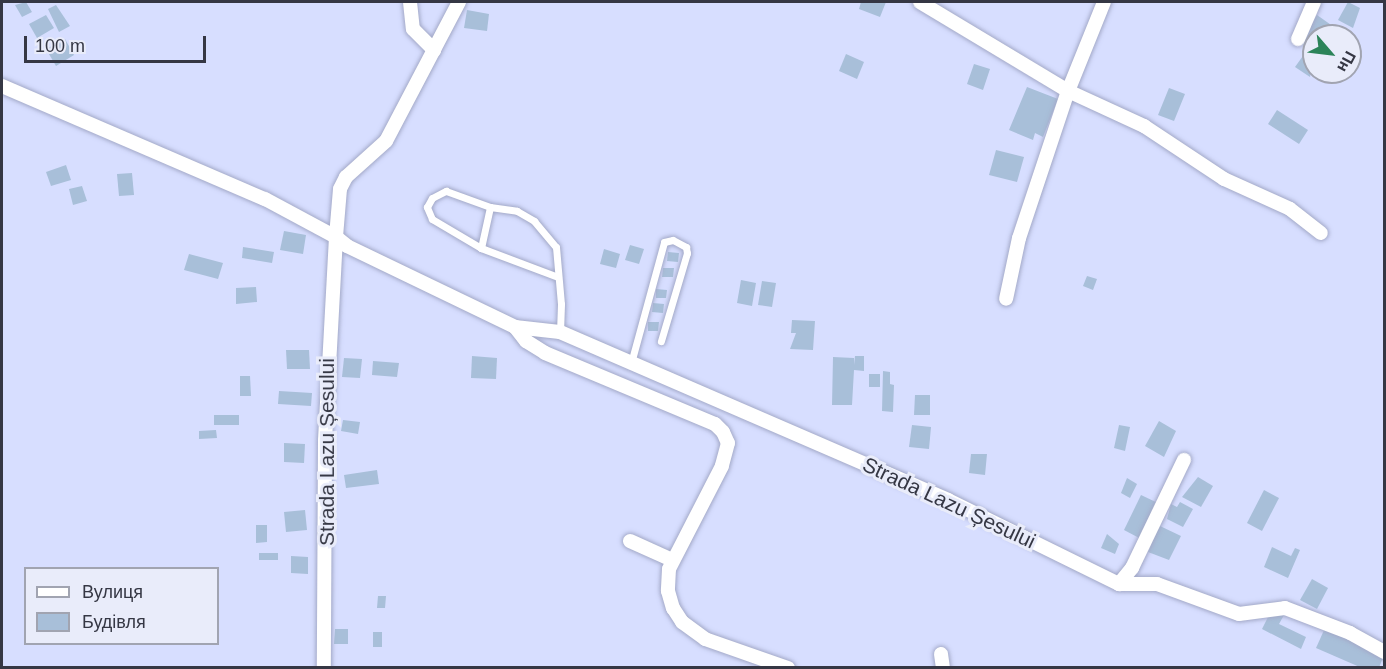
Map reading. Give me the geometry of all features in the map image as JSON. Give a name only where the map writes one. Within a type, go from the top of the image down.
[{"type":"street","points":[[410,2],[412,29],[434,50]]},
{"type":"street","name":"Strada Lazu Șesului","points":[[324,668],[325,441],[337,209],[346,177],[386,141],[459,2]]},
{"type":"street","points":[[920,2],[1068,91],[1144,126],[1224,179],[1290,209],[1322,233]]},
{"type":"street","points":[[1006,299],[1019,238],[1068,91],[1104,2]]},
{"type":"street","points":[[1298,39],[1314,2]]},
{"type":"street","name":"Strada Lazu Șesului","points":[[2,86],[265,200],[515,327],[560,332],[948,500],[1119,584],[1157,584],[1239,615],[1285,608],[1350,633],[1384,652]]},
{"type":"street","name":"Strada Lazu Șesului","points":[[515,327],[526,341],[545,353],[715,424],[723,432],[728,443],[722,466],[672,560],[668,591],[682,622],[705,639],[788,668]]},
{"type":"street","points":[[1119,584],[1132,568],[1184,460]]},
{"type":"street","points":[[630,541],[672,560]]},
{"type":"lane","points":[[558,277],[481,248],[432,219],[427,207],[432,198],[446,190],[490,207],[517,211],[534,221],[556,247],[558,277],[560,332]]},
{"type":"lane","points":[[481,248],[490,207]]},
{"type":"lane","points":[[631,363],[664,242],[673,240],[686,247],[687,253],[661,341]]},
{"type":"building","points":[[26,2],[32,12],[22,17],[15,5]]},
{"type":"building","points":[[861,2],[886,2],[880,17],[859,9]]},
{"type":"building","points":[[1348,2],[1360,8],[1354,24],[1346,24],[1338,20]]},
{"type":"building","points":[[56,5],[70,26],[59,32],[48,9]]},
{"type":"building","points":[[467,10],[489,14],[487,31],[464,28]]},
{"type":"building","points":[[46,15],[54,28],[37,38],[29,24]]},
{"type":"building","points":[[1317,15],[1330,24],[1311,24]]},
{"type":"building","points":[[65,39],[74,55],[56,66],[46,49]]},
{"type":"building","points":[[846,54],[864,62],[857,79],[839,71]]},
{"type":"building","points":[[1302,57],[1302,72],[1295,67]]},
{"type":"building","points":[[974,64],[990,69],[983,90],[967,84]]},
{"type":"building","points":[[1027,87],[1058,99],[1043,137],[1035,133],[1033,140],[1009,130]]},
{"type":"building","points":[[1169,88],[1185,94],[1174,121],[1158,115]]},
{"type":"building","points":[[1277,110],[1308,130],[1299,144],[1268,124]]},
{"type":"building","points":[[996,150],[1024,157],[1017,182],[989,175]]},
{"type":"building","points":[[66,165],[71,180],[51,186],[46,172]]},
{"type":"building","points":[[132,173],[134,195],[119,196],[117,174]]},
{"type":"building","points":[[82,186],[87,201],[73,205],[69,189]]},
{"type":"building","points":[[284,231],[306,235],[303,254],[280,250]]},
{"type":"building","points":[[630,245],[644,249],[639,264],[625,260]]},
{"type":"building","points":[[243,247],[274,252],[272,263],[242,258]]},
{"type":"building","points":[[604,249],[620,254],[616,268],[600,264]]},
{"type":"building","points":[[668,252],[679,253],[678,262],[667,261]]},
{"type":"building","points":[[189,254],[223,263],[218,279],[184,270]]},
{"type":"building","points":[[663,268],[674,268],[673,277],[662,277]]},
{"type":"building","points":[[1087,276],[1097,279],[1093,290],[1083,286]]},
{"type":"building","points":[[741,280],[756,283],[752,306],[737,303]]},
{"type":"building","points":[[762,281],[776,283],[772,307],[758,305]]},
{"type":"building","points":[[256,287],[257,302],[236,304],[236,288]]},
{"type":"building","points":[[656,289],[667,290],[666,298],[656,298]]},
{"type":"building","points":[[653,303],[664,304],[663,313],[652,312]]},
{"type":"building","points":[[792,320],[815,321],[813,350],[790,349],[796,333],[791,333]]},
{"type":"building","points":[[648,322],[659,322],[658,331],[648,331]]},
{"type":"building","points":[[286,350],[309,350],[310,369],[287,369]]},
{"type":"building","points":[[472,356],[497,358],[496,379],[471,378]]},
{"type":"building","points":[[855,356],[864,356],[864,371],[854,370],[852,405],[832,405],[833,357],[854,358],[854,365]]},
{"type":"building","points":[[344,358],[362,359],[360,378],[342,377]]},
{"type":"building","points":[[373,361],[399,363],[397,377],[372,375]]},
{"type":"building","points":[[883,371],[890,372],[890,384],[894,385],[893,412],[882,411]]},
{"type":"building","points":[[869,374],[880,374],[880,387],[869,387]]},
{"type":"building","points":[[240,376],[250,376],[251,396],[240,396]]},
{"type":"building","points":[[279,391],[312,393],[311,406],[278,404]]},
{"type":"building","points":[[915,395],[930,395],[930,415],[914,415]]},
{"type":"building","points":[[214,415],[239,415],[239,425],[214,425]]},
{"type":"building","points":[[343,420],[360,422],[358,434],[341,431]]},
{"type":"building","points":[[1159,421],[1176,431],[1164,457],[1145,446]]},
{"type":"building","points":[[912,425],[931,427],[929,449],[909,447]]},
{"type":"building","points":[[1119,425],[1130,427],[1125,451],[1114,448]]},
{"type":"building","points":[[216,430],[217,438],[199,439],[199,431]]},
{"type":"building","points":[[284,443],[305,444],[304,463],[284,462]]},
{"type":"building","points":[[971,454],[987,454],[985,475],[969,473]]},
{"type":"building","points":[[377,470],[379,484],[346,488],[344,475]]},
{"type":"building","points":[[1198,477],[1213,486],[1201,507],[1182,497]]},
{"type":"building","points":[[1127,478],[1137,484],[1130,498],[1121,493]]},
{"type":"building","points":[[1264,490],[1279,498],[1262,531],[1247,523]]},
{"type":"building","points":[[1141,495],[1160,504],[1143,540],[1124,530]]},
{"type":"building","points":[[1180,502],[1193,509],[1183,527],[1167,519],[1171,504],[1177,507]]},
{"type":"building","points":[[305,510],[307,530],[286,532],[284,512]]},
{"type":"building","points":[[256,525],[267,525],[267,542],[256,543]]},
{"type":"building","points":[[1160,526],[1181,536],[1169,560],[1148,552],[1152,543],[1149,542]]},
{"type":"building","points":[[1107,534],[1119,544],[1115,554],[1101,548]]},
{"type":"building","points":[[1272,547],[1291,556],[1295,548],[1300,550],[1288,578],[1264,567]]},
{"type":"building","points":[[259,553],[278,553],[278,560],[259,560]]},
{"type":"building","points":[[291,556],[308,557],[308,574],[291,573]]},
{"type":"building","points":[[1312,579],[1328,588],[1317,609],[1300,600]]},
{"type":"building","points":[[378,596],[386,596],[385,608],[377,608]]},
{"type":"building","points":[[1272,609],[1284,615],[1279,624],[1306,637],[1301,649],[1262,629]]},
{"type":"building","points":[[1325,628],[1384,654],[1379,668],[1362,668],[1316,648]]},
{"type":"building","points":[[335,629],[348,629],[348,644],[334,644]]},
{"type":"building","points":[[373,632],[382,632],[382,647],[373,647]]}]
